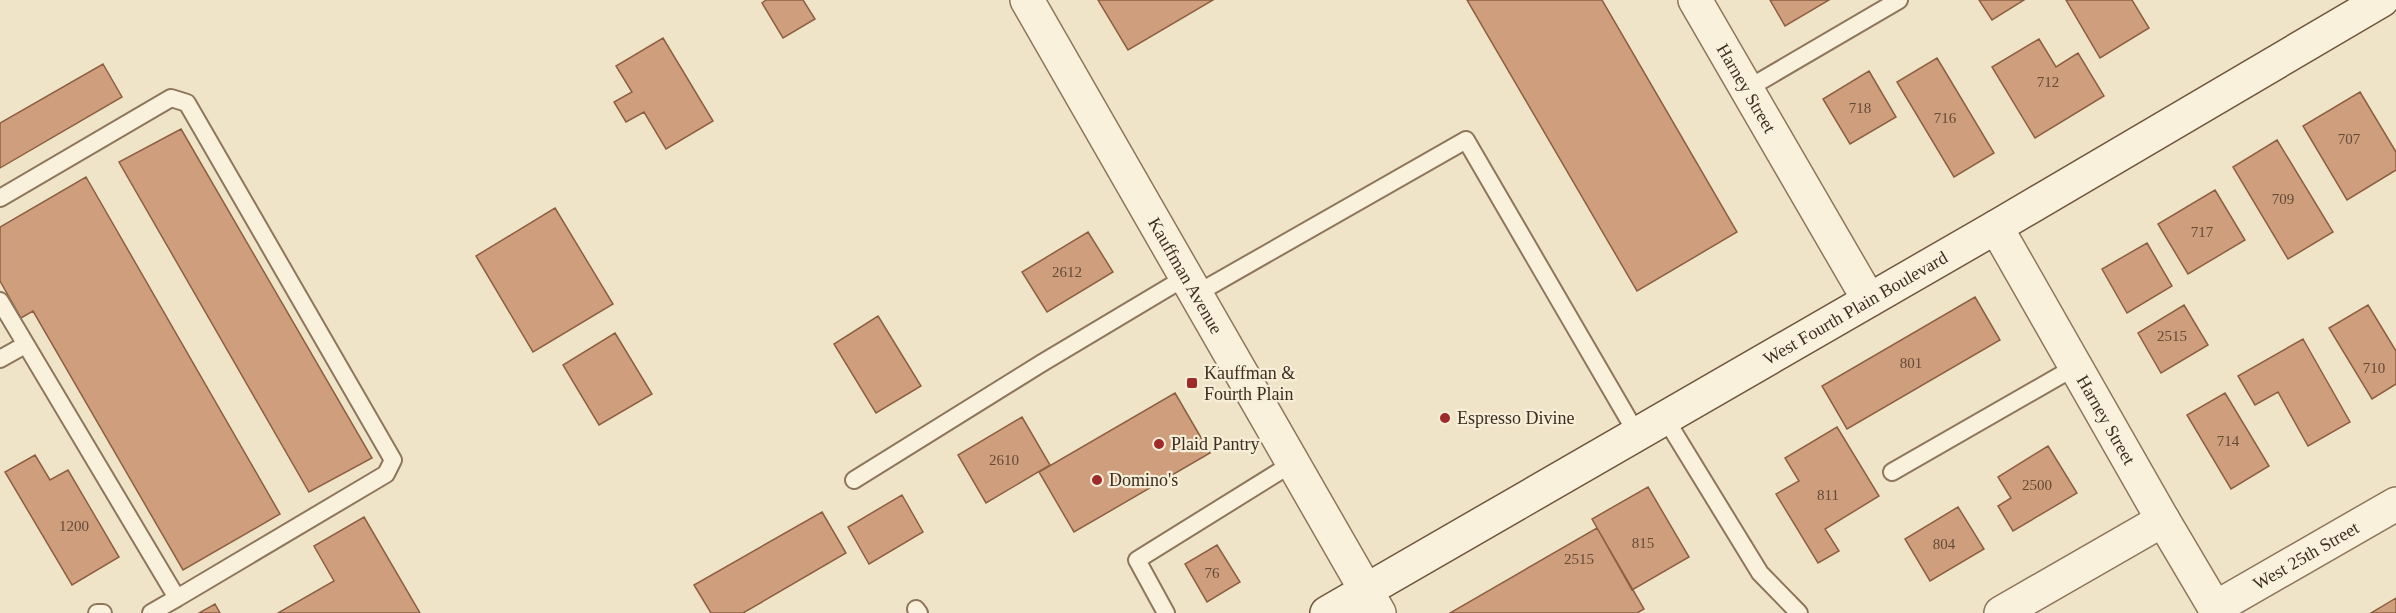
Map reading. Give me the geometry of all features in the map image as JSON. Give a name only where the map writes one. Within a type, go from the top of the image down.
[{"type":"street","name":"Kauffman Avenue","points":[[1027,0],[1372,602]]},
{"type":"street","name":"Harney Street","points":[[1695,0],[1869,300]]},
{"type":"street","name":"West Fourth Plain Boulevard","points":[[1327,613],[1372,602],[1636,434],[1996,227],[2382,0]]},
{"type":"street","name":"Harney Street","points":[[1996,227],[2217,610]]},
{"type":"street","name":"West 25th Street","points":[[2217,610],[2396,504]]},
{"type":"street","points":[[2001,613],[2163,520]]},
{"type":"lane","points":[[1747,89],[1899,0]]},
{"type":"lane","points":[[0,198],[171,98],[187,103],[393,460],[386,474],[151,613]]},
{"type":"lane","points":[[854,480],[1191,286],[1466,140],[1636,434]]},
{"type":"lane","points":[[0,301],[177,598]]},
{"type":"lane","points":[[0,359],[25,345]]},
{"type":"lane","points":[[1892,472],[2075,367]]},
{"type":"lane","points":[[1665,418],[1760,573],[1799,613]]},
{"type":"lane","points":[[1166,613],[1137,560],[1293,463]]},
{"type":"lane","points":[[97,613],[103,613]]},
{"type":"building","points":[[766,0],[803,0],[815,19],[783,38],[762,3]]},
{"type":"building","points":[[1098,0],[1213,0],[1128,50]]},
{"type":"building","points":[[1467,0],[1602,0],[1737,232],[1637,291]]},
{"type":"building","points":[[1770,0],[1829,0],[1785,26]]},
{"type":"building","points":[[1979,0],[2024,0],[1992,20]]},
{"type":"building","points":[[2066,0],[2132,0],[2149,28],[2100,58]]},
{"type":"building","points":[[663,38],[713,121],[666,149],[644,112],[626,122],[614,102],[632,92],[616,66]]},
{"type":"building","points":[[2039,39],[2056,67],[2078,53],[2104,96],[2035,138],[1992,67]]},
{"type":"building","points":[[1937,58],[1994,153],[1954,177],[1897,82]]},
{"type":"building","points":[[103,64],[122,97],[0,168],[0,123]]},
{"type":"building","points":[[1869,71],[1896,117],[1850,144],[1823,99]]},
{"type":"building","points":[[2360,92],[2396,152],[2396,170],[2347,200],[2303,126]]},
{"type":"building","points":[[181,129],[372,458],[309,492],[119,162]]},
{"type":"building","points":[[2277,140],[2333,232],[2288,259],[2233,167]]},
{"type":"building","points":[[86,177],[280,514],[183,570],[33,311],[21,318],[0,281],[0,227]]},
{"type":"building","points":[[2215,190],[2245,240],[2188,274],[2158,224]]},
{"type":"building","points":[[555,208],[613,304],[533,352],[476,256]]},
{"type":"building","points":[[1088,232],[1113,272],[1047,312],[1022,272]]},
{"type":"building","points":[[2147,243],[2172,286],[2127,313],[2102,269]]},
{"type":"building","points":[[1975,297],[2000,340],[1847,429],[1822,386]]},
{"type":"building","points":[[2184,305],[2208,345],[2161,373],[2138,333]]},
{"type":"building","points":[[2368,305],[2396,351],[2396,384],[2372,399],[2329,328]]},
{"type":"building","points":[[878,316],[921,386],[876,413],[834,344]]},
{"type":"building","points":[[615,333],[652,394],[599,425],[563,365]]},
{"type":"building","points":[[2303,339],[2350,422],[2308,446],[2278,392],[2255,405],[2238,376]]},
{"type":"building","points":[[1175,393],[1210,453],[1074,532],[1039,472]]},
{"type":"building","points":[[2225,393],[2269,466],[2231,489],[2187,415]]},
{"type":"building","points":[[1022,417],[1050,465],[986,503],[958,455]]},
{"type":"building","points":[[1837,427],[1879,496],[1825,529],[1839,551],[1818,563],[1776,494],[1799,481],[1785,458]]},
{"type":"building","points":[[2048,446],[2077,493],[2013,531],[1998,506],[2011,498],[1998,477]]},
{"type":"building","points":[[35,455],[50,480],[68,470],[119,557],[72,585],[5,472]]},
{"type":"building","points":[[1648,487],[1689,557],[1632,590],[1592,519]]},
{"type":"building","points":[[902,495],[923,532],[869,564],[848,527]]},
{"type":"building","points":[[1958,507],[1984,549],[1930,581],[1905,539]]},
{"type":"building","points":[[822,512],[846,553],[743,613],[711,613],[694,585]]},
{"type":"building","points":[[364,517],[420,613],[278,613],[334,581],[314,546]]},
{"type":"building","points":[[1597,528],[1644,609],[1637,613],[1450,613]]},
{"type":"building","points":[[1217,545],[1240,582],[1207,602],[1185,564]]},
{"type":"building","points":[[2396,598],[2396,613],[2371,613]]},
{"type":"building","points":[[215,604],[220,613],[199,613]]},
{"type":"place","name":"Kauffman & Fourth Plain","points":[[1192,383]]},
{"type":"place","name":"Espresso Divine","points":[[1445,418]]},
{"type":"place","name":"Plaid Pantry","points":[[1159,444]]},
{"type":"place","name":"Domino's","points":[[1097,480]]}]
